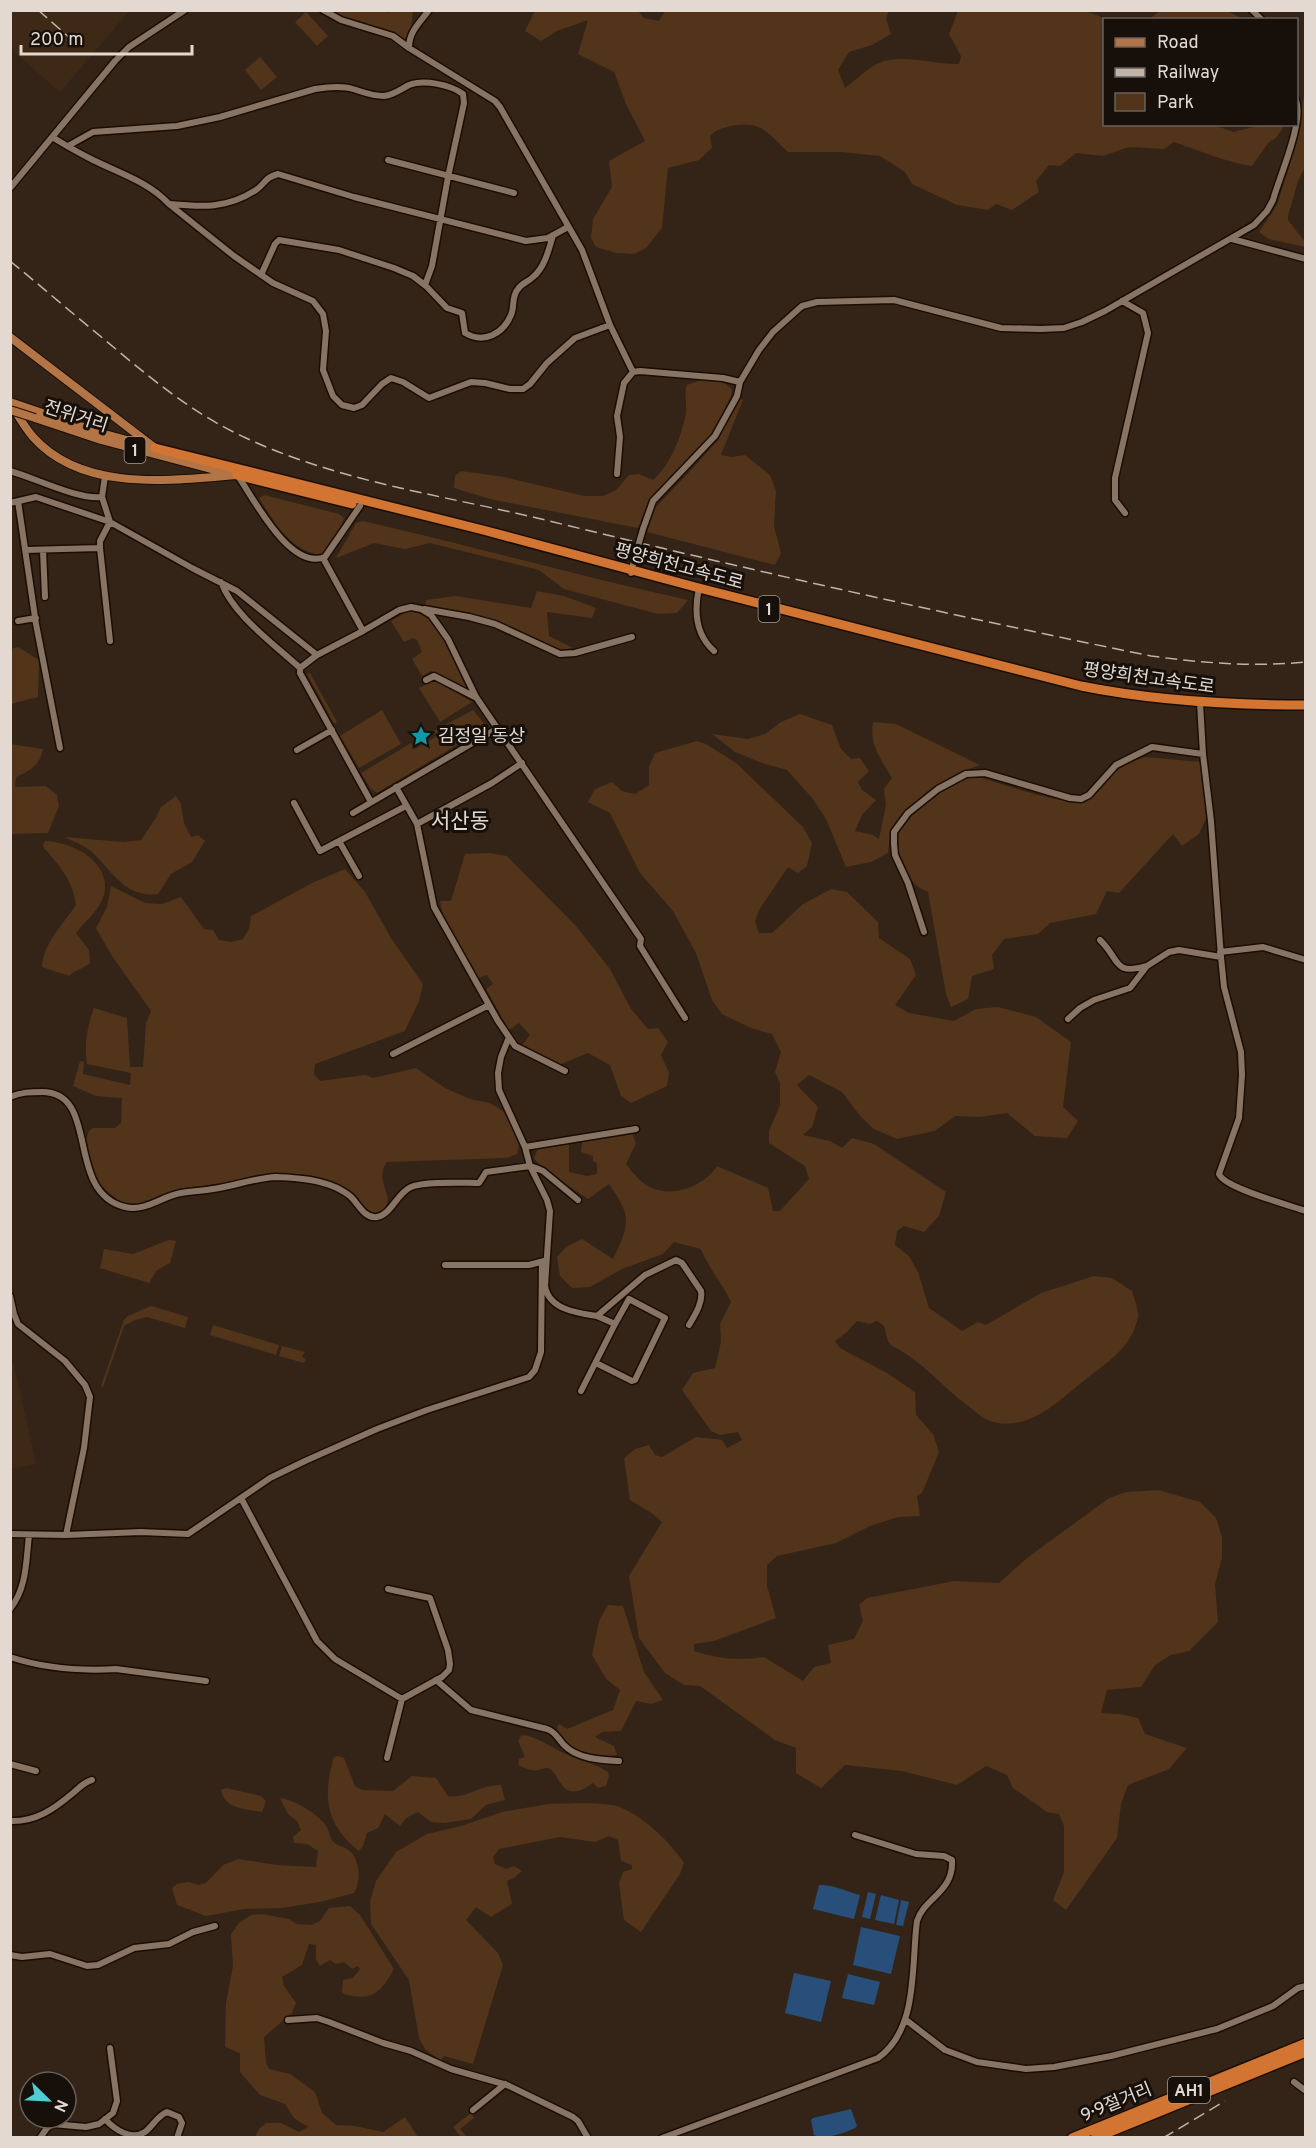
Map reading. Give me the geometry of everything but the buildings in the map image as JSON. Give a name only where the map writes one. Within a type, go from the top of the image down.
[{"type":"highway","name":"평양희천고속도로","points":[[155,448],[483,530],[698,590],[1081,686],[1138,697],[1200,705],[1305,706]]},
{"type":"highway","name":"평양희천고속도로","points":[[237,476],[631,572]]},
{"type":"highway","name":"9·9절거리","points":[[1072,2138],[1305,2043]]},
{"type":"highway","name":"9·9절거리","points":[[1095,2138],[1305,2052]]},
{"type":"main road","points":[[10,337],[155,448]]},
{"type":"main road","points":[[10,402],[32,437],[45,449],[71,465],[105,476],[169,479],[237,476]]},
{"type":"main road","name":"전위거리","points":[[10,402],[101,433],[155,448]]},
{"type":"main road","name":"전위거리","points":[[10,410],[101,440],[237,476]]},
{"type":"street","points":[[10,188],[115,61],[129,47],[185,10]]},
{"type":"street","points":[[323,10],[341,20],[393,36],[495,101],[582,250],[610,325],[633,372]]},
{"type":"street","points":[[409,48],[412,32],[429,10]]},
{"type":"street","points":[[68,147],[93,132],[177,126],[315,89],[351,88],[370,95],[382,96],[391,95],[413,83],[444,85],[463,94],[464,103],[432,266],[425,285]]},
{"type":"street","points":[[1298,106],[1298,125]]},
{"type":"street","points":[[631,572],[653,501],[715,436],[737,396],[740,382],[759,350],[773,332],[802,306],[817,302],[894,300],[1001,328],[1064,328],[1082,322],[1122,302],[1254,225],[1267,211],[1273,200],[1298,126]]},
{"type":"street","points":[[52,137],[137,180],[161,195],[169,204],[261,275],[313,301],[323,314],[326,331],[323,370],[333,396],[342,405],[354,408],[362,405],[391,378],[403,382],[429,398],[471,382],[523,389],[531,384],[548,363],[575,338],[610,325]]},
{"type":"street","points":[[388,160],[514,193]]},
{"type":"street","points":[[169,204],[210,207],[224,204],[258,188],[267,177],[278,174],[354,197],[526,241],[548,238],[568,227]]},
{"type":"street","points":[[261,275],[279,240],[339,250],[413,276],[447,308],[462,313],[465,333],[481,338],[493,337],[503,329],[512,314],[513,298],[517,289],[538,271],[554,234]]},
{"type":"street","points":[[1232,239],[1305,259]]},
{"type":"street","points":[[1122,302],[1143,313],[1148,333],[1115,478],[1115,500],[1125,513]]},
{"type":"street","points":[[617,474],[620,437],[617,416],[624,383],[633,372],[723,378],[740,382]]},
{"type":"street","points":[[10,471],[69,491],[96,498],[102,497]]},
{"type":"street","points":[[105,476],[102,497],[110,522],[100,541],[100,548],[110,641]]},
{"type":"street","points":[[237,476],[267,520],[291,548],[311,559],[323,558],[337,542],[360,506]]},
{"type":"street","points":[[60,748],[25,550],[14,502],[36,497],[110,522],[237,591],[317,656]]},
{"type":"street","points":[[25,550],[100,548]]},
{"type":"street","points":[[43,550],[45,597]]},
{"type":"street","points":[[323,558],[363,631]]},
{"type":"street","points":[[220,581],[226,595],[241,613],[300,668],[300,673],[371,801]]},
{"type":"street","points":[[698,590],[696,613],[702,638],[714,651]]},
{"type":"street","points":[[300,668],[399,610],[411,607],[495,624],[560,654],[575,653],[632,637]]},
{"type":"street","points":[[421,609],[431,615],[448,639],[476,697],[641,939],[640,946],[685,1018]]},
{"type":"street","points":[[18,621],[36,618]]},
{"type":"street","points":[[426,680],[434,676],[476,697]]},
{"type":"street","points":[[1200,705],[1224,987],[1241,1052],[1242,1075],[1239,1118],[1234,1136],[1220,1167],[1219,1177],[1235,1187],[1305,1211]]},
{"type":"street","points":[[352,813],[498,728]]},
{"type":"street","points":[[297,750],[332,730]]},
{"type":"street","points":[[924,932],[908,884],[895,855],[894,832],[908,813],[938,789],[966,774],[986,773],[1070,798],[1081,799],[1089,795],[1116,765],[1152,747],[1203,754]]},
{"type":"street","points":[[417,824],[492,783],[522,763]]},
{"type":"street","points":[[396,787],[417,824],[434,907],[489,1005],[515,1046],[565,1071]]},
{"type":"street","points":[[294,803],[320,850],[406,806]]},
{"type":"street","points":[[339,841],[359,876]]},
{"type":"street","points":[[1100,940],[1120,967],[1125,970],[1147,966],[1169,952],[1179,950],[1221,954],[1263,947],[1305,960]]},
{"type":"street","points":[[1068,1019],[1080,1008],[1094,1000],[1130,988],[1147,966]]},
{"type":"street","points":[[393,1054],[489,1005]]},
{"type":"street","points":[[10,1534],[141,1532],[188,1534],[270,1478],[427,1410],[529,1377],[536,1370],[541,1352],[544,1260],[550,1211],[530,1166],[525,1147],[499,1090],[498,1073],[509,1037]]},
{"type":"street","points":[[10,1097],[24,1093],[45,1092],[53,1093],[65,1100],[78,1121],[83,1150],[99,1191],[111,1202],[133,1209],[141,1209],[180,1193],[212,1190],[280,1177],[325,1183],[343,1191],[366,1214],[374,1218],[385,1213],[398,1197],[412,1186],[479,1182],[486,1173],[530,1166],[543,1171],[578,1200]]},
{"type":"street","points":[[525,1147],[636,1129]]},
{"type":"street","points":[[445,1265],[529,1265],[544,1260]]},
{"type":"street","points":[[544,1260],[545,1286],[550,1300],[564,1308],[597,1316],[615,1324]]},
{"type":"street","points":[[597,1316],[645,1275],[676,1260],[682,1263],[701,1291],[699,1306],[689,1325]]},
{"type":"street","points":[[10,1296],[18,1324],[65,1361],[85,1385],[90,1397],[84,1448],[66,1534]]},
{"type":"street","points":[[581,1391],[629,1299],[665,1318],[635,1380],[632,1381],[596,1363]]},
{"type":"street","points":[[240,1498],[317,1641],[335,1659],[402,1699]]},
{"type":"street","points":[[10,1609],[20,1595],[24,1582],[28,1535]]},
{"type":"street","points":[[387,1758],[402,1699],[436,1680],[449,1670],[450,1664],[442,1631],[430,1598],[388,1589]]},
{"type":"street","points":[[10,1657],[45,1665],[94,1669],[116,1668],[206,1681]]},
{"type":"street","points":[[436,1680],[471,1710],[552,1731],[565,1746],[577,1754],[619,1761]]},
{"type":"street","points":[[10,1764],[36,1771]]},
{"type":"street","points":[[10,1821],[35,1819],[56,1807],[85,1782],[92,1780]]},
{"type":"street","points":[[662,2138],[878,2058],[885,2053],[906,2020],[914,1978],[919,1914],[941,1892],[950,1874],[952,1860],[944,1856],[916,1854],[855,1835]]},
{"type":"street","points":[[10,1955],[22,1957],[50,1954],[87,1966],[98,1965],[134,1948],[169,1944],[193,1932],[215,1926]]},
{"type":"street","points":[[906,2020],[950,2053],[977,2062],[1035,2069],[1111,2056],[1217,2029],[1273,2006],[1298,1988],[1305,1986]]},
{"type":"street","points":[[288,2020],[316,2018],[411,2051],[451,2069],[504,2084],[573,2117],[588,2138]]},
{"type":"street","points":[[40,2138],[53,2124],[86,2127],[99,2124],[113,2113],[117,2101],[110,2048]]},
{"type":"street","points":[[1294,2082],[1305,2091]]},
{"type":"street","points":[[472,2110],[504,2084]]},
{"type":"street","points":[[105,2120],[121,2133],[138,2135],[167,2112],[179,2117],[182,2122],[177,2138]]},
{"type":"shaded area","points":[[11,10],[129,11],[60,92],[11,49]]},
{"type":"shaded area","points":[[11,1364],[14,1364],[36,1464],[11,1469]]},
{"type":"green space","points":[[384,10],[387,13],[413,11],[411,28],[404,41],[387,31],[331,11]]},
{"type":"green space","points":[[666,10],[889,11],[886,18],[891,34],[872,45],[849,52],[838,70],[845,88],[870,68],[888,60],[908,59],[959,64],[961,56],[949,34],[958,11],[1086,11],[1104,18],[1103,126],[1216,126],[1234,132],[1256,126],[1282,126],[1283,128],[1276,138],[1268,143],[1252,166],[1223,159],[1174,142],[1164,149],[1129,147],[1103,156],[1076,153],[1060,166],[1049,165],[1036,181],[1039,192],[1012,210],[996,204],[988,210],[957,205],[912,184],[905,172],[880,156],[841,152],[788,152],[769,134],[757,127],[731,126],[720,129],[710,136],[712,148],[699,160],[668,168],[662,228],[646,248],[634,254],[616,253],[596,247],[591,238],[593,219],[612,187],[609,161],[645,141],[626,104],[614,72],[578,54],[588,20],[557,31],[541,41],[525,31],[535,11],[638,11],[644,18],[659,21]]},
{"type":"green space","points":[[1160,11],[1227,11],[1242,18],[1150,18]]},
{"type":"green space","points":[[306,12],[328,36],[317,46],[295,22]]},
{"type":"green space","points":[[260,57],[277,77],[261,90],[245,70]]},
{"type":"green space","points":[[1305,91],[1305,167],[1298,181],[1288,220],[1305,242],[1305,247],[1269,239],[1259,232],[1277,205],[1290,164]]},
{"type":"green space","points":[[706,378],[724,383],[732,389],[731,396],[713,434],[654,497],[638,528],[490,499],[454,488],[455,476],[461,471],[504,477],[584,496],[603,496],[616,490],[629,475],[639,474],[653,480],[665,467],[682,431],[686,413],[687,385]]},
{"type":"green space","points":[[738,398],[743,400],[721,455],[731,457],[745,455],[770,475],[776,491],[774,526],[781,553],[775,565],[647,532],[655,508],[718,440]]},
{"type":"green space","points":[[264,495],[339,514],[344,518],[326,551],[322,555],[311,553],[292,542],[277,526],[259,498]]},
{"type":"green space","points":[[363,521],[688,600],[677,613],[658,614],[564,589],[539,570],[430,543],[405,549],[374,543],[336,558],[356,523]]},
{"type":"green space","points":[[537,591],[564,596],[596,608],[592,618],[547,612],[549,636],[573,648],[555,651],[468,614],[425,605],[426,600],[456,596],[531,608]]},
{"type":"green space","points":[[408,611],[419,613],[437,629],[451,652],[466,690],[431,671],[422,676],[412,659],[422,652],[417,640],[413,638],[404,642],[391,621]]},
{"type":"green space","points":[[18,647],[39,660],[38,697],[11,704],[11,649]]},
{"type":"green space","points":[[310,673],[337,722],[334,724],[307,674]]},
{"type":"green space","points":[[435,680],[472,702],[440,722],[419,688]]},
{"type":"green space","points":[[382,710],[401,744],[359,768],[340,736]]},
{"type":"green space","points":[[473,710],[485,728],[377,793],[371,789],[361,773],[411,743],[415,749],[437,736],[434,731]]},
{"type":"green space","points":[[800,714],[832,725],[841,749],[851,759],[860,758],[869,771],[858,782],[862,790],[876,800],[862,815],[855,831],[873,835],[879,839],[886,805],[884,789],[892,778],[874,745],[873,722],[896,724],[980,765],[958,773],[932,788],[909,808],[891,829],[888,853],[871,862],[846,867],[826,819],[813,799],[787,770],[735,752],[712,734],[748,739],[765,734],[781,722]]},
{"type":"green space","points":[[697,741],[706,744],[736,763],[803,827],[812,843],[807,866],[798,873],[788,867],[759,910],[755,921],[759,933],[772,933],[803,904],[831,889],[847,892],[878,922],[879,938],[910,959],[916,975],[895,1005],[909,1013],[954,1021],[976,1009],[998,1007],[1036,1017],[1071,1042],[1063,1107],[1078,1121],[1067,1138],[1035,1136],[1007,1113],[980,1117],[955,1116],[935,1131],[897,1139],[874,1129],[861,1117],[842,1092],[809,1075],[797,1085],[818,1107],[812,1127],[803,1135],[830,1141],[842,1148],[852,1138],[874,1144],[946,1192],[939,1216],[924,1232],[904,1226],[897,1231],[895,1245],[909,1256],[918,1272],[929,1308],[962,1331],[978,1322],[986,1325],[1041,1293],[1094,1276],[1112,1278],[1132,1291],[1138,1317],[1135,1328],[1125,1345],[1103,1366],[1042,1413],[1018,1423],[1004,1424],[982,1417],[913,1359],[892,1346],[888,1341],[884,1326],[877,1321],[870,1324],[857,1321],[835,1341],[840,1348],[887,1373],[915,1392],[916,1415],[933,1434],[939,1452],[922,1493],[917,1496],[920,1516],[898,1517],[870,1526],[836,1543],[777,1556],[767,1565],[767,1586],[776,1618],[714,1641],[694,1644],[694,1651],[729,1658],[764,1657],[803,1681],[814,1667],[831,1663],[828,1645],[854,1639],[863,1621],[859,1605],[867,1598],[954,1581],[999,1583],[1027,1558],[1109,1498],[1127,1492],[1158,1490],[1200,1502],[1216,1518],[1222,1537],[1222,1558],[1215,1584],[1218,1622],[1189,1651],[1171,1655],[1155,1665],[1141,1687],[1107,1690],[1101,1713],[1138,1718],[1145,1734],[1187,1748],[1169,1769],[1128,1785],[1121,1804],[1117,1838],[1066,1910],[1053,1900],[1064,1872],[1064,1826],[1059,1814],[1047,1812],[1013,1788],[1007,1775],[986,1766],[957,1785],[902,1771],[845,1765],[821,1788],[796,1773],[796,1748],[775,1740],[700,1686],[684,1685],[665,1673],[639,1638],[629,1576],[662,1522],[630,1500],[624,1458],[635,1449],[649,1445],[655,1455],[662,1457],[696,1437],[722,1440],[727,1448],[742,1440],[738,1432],[720,1435],[711,1431],[682,1390],[693,1373],[715,1368],[721,1342],[720,1324],[731,1302],[701,1249],[674,1242],[663,1254],[622,1269],[590,1287],[572,1288],[560,1276],[557,1257],[566,1247],[582,1239],[613,1259],[623,1237],[625,1213],[609,1184],[588,1199],[542,1168],[534,1158],[538,1149],[569,1144],[569,1172],[587,1176],[597,1174],[597,1163],[593,1161],[593,1156],[581,1152],[582,1142],[632,1133],[636,1143],[626,1164],[640,1180],[651,1188],[661,1191],[682,1190],[702,1181],[717,1166],[768,1188],[773,1211],[780,1211],[809,1179],[805,1166],[769,1143],[769,1131],[780,1105],[780,1083],[775,1072],[781,1052],[772,1034],[751,1028],[722,1014],[712,1000],[696,953],[673,911],[640,873],[610,813],[588,802],[595,789],[612,782],[622,791],[635,794],[649,785],[649,767],[655,753]]},
{"type":"green space","points":[[10,744],[43,749],[34,767],[16,777],[15,787],[46,786],[57,795],[59,806],[48,833],[11,834]]},
{"type":"green space","points":[[1145,757],[1201,762],[1207,816],[1199,834],[1182,846],[1173,834],[1119,893],[1107,891],[1096,914],[1050,923],[1038,934],[1004,939],[992,955],[994,969],[972,976],[968,999],[951,1007],[946,994],[928,892],[919,888],[910,879],[899,853],[898,834],[903,823],[919,807],[951,786],[969,778],[982,778],[1054,799],[1081,801],[1093,796],[1117,770]]},
{"type":"green space","points":[[176,796],[181,804],[184,823],[191,837],[198,835],[205,841],[192,862],[171,874],[158,894],[137,892],[128,888],[90,851],[65,837],[123,842],[141,840],[161,807]]},
{"type":"green space","points":[[45,841],[67,845],[88,856],[102,873],[105,883],[104,895],[99,906],[76,933],[89,950],[90,963],[69,976],[42,967],[50,942],[76,905],[69,881],[44,848]]},
{"type":"green space","points":[[490,853],[507,856],[576,926],[610,969],[631,1009],[648,1029],[658,1028],[668,1042],[661,1055],[669,1073],[667,1086],[631,1103],[621,1096],[610,1065],[588,1053],[559,1065],[522,1045],[530,1035],[519,1023],[509,1030],[486,989],[493,984],[487,975],[478,978],[444,921],[440,901],[451,901],[465,854]]},
{"type":"green space","points":[[345,869],[365,892],[391,938],[423,984],[419,1001],[405,1031],[315,1064],[314,1074],[320,1081],[365,1075],[373,1078],[416,1068],[445,1088],[470,1099],[490,1103],[506,1113],[519,1144],[517,1154],[507,1158],[387,1162],[382,1177],[388,1199],[387,1204],[377,1214],[366,1209],[350,1192],[327,1181],[278,1174],[183,1189],[142,1205],[133,1206],[121,1203],[98,1183],[86,1140],[89,1131],[93,1128],[115,1128],[121,1123],[122,1098],[96,1096],[73,1086],[80,1061],[84,1062],[83,1074],[130,1085],[131,1073],[87,1064],[87,1036],[94,1008],[127,1018],[130,1067],[143,1067],[146,1023],[151,1011],[112,956],[96,928],[107,907],[111,886],[145,903],[162,904],[181,897],[204,929],[213,930],[219,940],[232,942],[243,939],[249,929],[251,916],[314,882]]},
{"type":"green space","points":[[169,1240],[176,1241],[170,1263],[156,1271],[149,1283],[100,1268],[104,1249],[133,1254]]},
{"type":"green space","points":[[151,1306],[188,1317],[185,1328],[147,1317],[124,1326],[103,1387],[101,1386],[124,1320]]},
{"type":"green space","points":[[213,1325],[279,1345],[276,1355],[210,1335]]},
{"type":"green space","points":[[282,1346],[305,1352],[302,1356],[306,1360],[304,1363],[279,1356]]},
{"type":"green space","points":[[608,1605],[623,1606],[644,1672],[663,1700],[651,1704],[636,1701],[621,1731],[602,1732],[595,1737],[614,1746],[617,1755],[609,1756],[590,1754],[573,1747],[560,1735],[557,1727],[559,1724],[567,1729],[613,1710],[620,1690],[606,1679],[592,1655],[599,1621]]},
{"type":"green space","points":[[525,1735],[608,1772],[606,1786],[598,1788],[593,1783],[582,1790],[567,1790],[552,1770],[547,1768],[532,1770],[518,1765],[519,1759],[525,1757],[518,1741],[521,1736]]},
{"type":"green space","points":[[334,1757],[344,1758],[355,1786],[362,1790],[393,1791],[412,1776],[436,1778],[448,1796],[501,1785],[505,1800],[486,1805],[471,1819],[444,1823],[431,1822],[418,1812],[406,1818],[400,1826],[385,1814],[378,1828],[367,1833],[359,1851],[339,1831],[330,1809],[328,1785],[330,1771]]},
{"type":"green space","points":[[226,1788],[261,1796],[266,1801],[262,1812],[231,1805],[226,1801],[221,1790]]},
{"type":"green space","points":[[280,1798],[298,1804],[315,1815],[326,1825],[334,1842],[352,1853],[359,1873],[354,1893],[320,1902],[282,1908],[244,1909],[206,1916],[177,1905],[172,1888],[177,1884],[206,1883],[223,1865],[238,1859],[277,1865],[316,1867],[318,1851],[307,1844],[294,1843],[293,1837],[301,1830],[297,1821],[288,1814]]},
{"type":"green space","points":[[548,1804],[606,1804],[630,1812],[657,1832],[679,1856],[684,1863],[680,1874],[641,1932],[624,1920],[619,1883],[623,1872],[632,1869],[632,1865],[621,1861],[618,1840],[609,1836],[595,1842],[560,1837],[499,1849],[493,1857],[495,1864],[506,1869],[514,1866],[522,1871],[507,1881],[512,1904],[491,1917],[476,1907],[466,1920],[498,1953],[503,1965],[473,2064],[444,2056],[441,2061],[425,2049],[419,2038],[409,1980],[371,1924],[370,1901],[376,1881],[396,1852],[427,1834],[461,1826],[502,1812]]},
{"type":"green space","points":[[350,1906],[360,1915],[394,1969],[374,1994],[352,1996],[342,1993],[343,1980],[353,1978],[360,1969],[358,1966],[352,1969],[344,1962],[336,1964],[330,1960],[320,1966],[316,1959],[316,1945],[309,1944],[302,1965],[282,1977],[284,1986],[296,2003],[292,2013],[264,2037],[266,2063],[269,2069],[290,2074],[315,2092],[322,2113],[336,2125],[355,2126],[383,2132],[405,2117],[418,2137],[255,2137],[266,2123],[281,2123],[299,2132],[308,2127],[294,2118],[285,2104],[260,2095],[240,2072],[240,2053],[225,2047],[226,2003],[233,1966],[231,1934],[239,1923],[251,1915],[262,1914],[289,1919],[297,1924],[311,1925],[320,1921],[329,1908]]},
{"type":"green space","points":[[471,2113],[474,2118],[460,2129],[467,2137],[461,2137],[453,2127]]},
{"type":"water","points":[[819,1885],[835,1887],[860,1895],[854,1919],[813,1909]]},
{"type":"water","points":[[868,1892],[876,1894],[870,1919],[862,1917]]},
{"type":"water","points":[[881,1895],[899,1900],[894,1924],[875,1920]]},
{"type":"water","points":[[901,1900],[909,1902],[903,1926],[896,1925]]},
{"type":"water","points":[[861,1927],[900,1936],[891,1974],[853,1965]]},
{"type":"water","points":[[794,1973],[831,1981],[821,2022],[785,2013]]},
{"type":"water","points":[[848,1974],[880,1982],[874,2005],[842,1998]]},
{"type":"water","points":[[851,2109],[857,2126],[855,2128],[829,2136],[814,2135],[811,2120],[813,2118]]},
{"type":"railway","points":[[38,10],[71,39]]},
{"type":"railway","points":[[10,261],[138,368],[208,418],[246,438],[317,465],[390,486],[537,518],[767,573],[1151,656],[1228,664],[1306,662]]},
{"type":"railway","points":[[1163,2138],[1225,2101]]},
{"type":"place","name":"김정일 동상","points":[[421,736]]},
{"type":"district","name":"서산동","points":[[460,821]]}]
